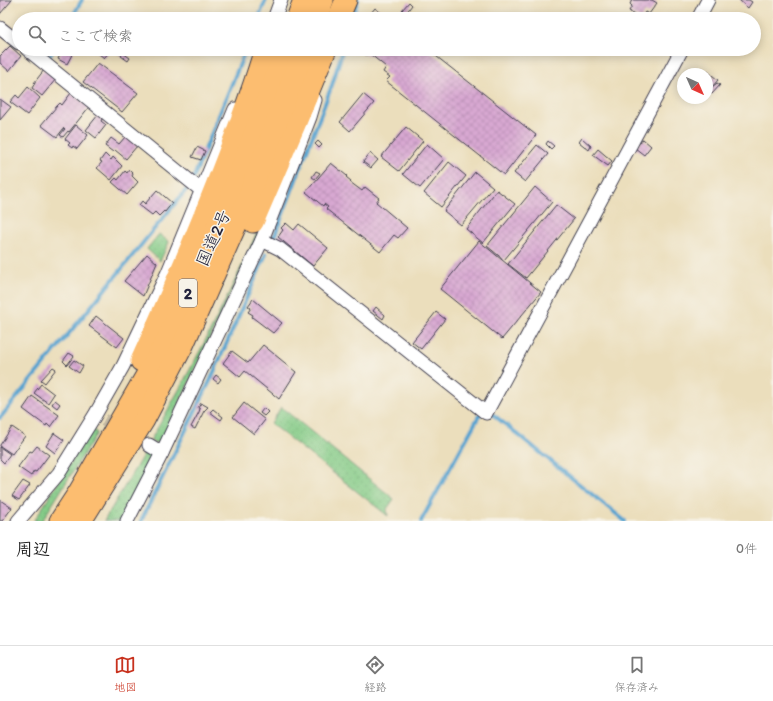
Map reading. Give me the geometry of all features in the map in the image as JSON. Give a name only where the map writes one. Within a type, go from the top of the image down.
[{"type":"highway","points":[[300,12],[304,0]]},
{"type":"highway","points":[[319,12],[323,0]]},
{"type":"highway","points":[[342,12],[346,0]]},
{"type":"highway","name":"2","points":[[53,521],[139,366],[213,195],[249,101],[263,56]]},
{"type":"highway","name":"国道2号","points":[[60,521],[79,492],[168,338],[232,193],[283,56]]},
{"type":"highway","name":"国道2号","points":[[81,521],[144,420],[183,345],[247,200],[301,56]]},
{"type":"highway","name":"2","points":[[144,420],[164,400],[191,353],[225,287],[323,56]]},
{"type":"street","points":[[277,12],[281,0]]},
{"type":"street","points":[[702,12],[708,0]]},
{"type":"street","points":[[0,28],[12,37]]},
{"type":"street","points":[[36,56],[201,190]]},
{"type":"street","points":[[18,521],[59,472],[99,417],[168,272],[256,56]]},
{"type":"street","points":[[127,521],[162,453],[262,240],[310,117],[329,56]]},
{"type":"street","points":[[262,240],[280,249],[486,413],[678,56]]},
{"type":"street","points":[[149,446],[162,453]]},
{"type":"green space","points":[[265,213],[267,215],[162,441],[158,443],[150,441],[211,329],[239,272]]},
{"type":"green space","points":[[159,234],[169,242],[160,261],[147,249]]},
{"type":"green space","points":[[281,407],[394,499],[387,509],[388,516],[271,424]]},
{"type":"green space","points":[[92,429],[97,433],[42,521],[34,521]]},
{"type":"green space","points":[[146,450],[152,459],[121,521],[104,521]]},
{"type":"building","points":[[0,0],[12,0],[0,14]]},
{"type":"building","points":[[632,0],[652,0],[657,3],[650,12],[631,12],[629,11],[632,6],[630,4]]},
{"type":"building","points":[[739,0],[749,0],[752,2],[748,8]]},
{"type":"building","points":[[409,2],[412,5],[407,12],[402,10]]},
{"type":"building","points":[[375,8],[380,12],[372,12]]},
{"type":"building","points":[[10,46],[12,48],[12,56],[21,56],[9,71],[0,63],[0,56]]},
{"type":"building","points":[[60,56],[71,56],[67,64],[58,59]]},
{"type":"building","points":[[121,56],[127,56],[130,58],[128,61]]},
{"type":"building","points":[[372,56],[436,56],[536,135],[504,175],[386,81],[390,77],[383,72],[386,67]]},
{"type":"building","points":[[98,63],[138,93],[122,112],[83,82]]},
{"type":"building","points":[[44,70],[56,79],[42,96],[32,88]]},
{"type":"building","points":[[713,76],[718,80],[713,86]]},
{"type":"building","points":[[717,83],[720,85],[713,93],[713,86]]},
{"type":"building","points":[[28,87],[40,98],[27,115],[10,102],[16,95],[19,98]]},
{"type":"building","points":[[71,93],[89,107],[69,132],[68,131],[63,137],[60,135],[65,129],[64,128],[57,137],[41,125],[60,103],[62,105]]},
{"type":"building","points":[[363,94],[374,103],[350,131],[340,122]]},
{"type":"building","points":[[0,99],[11,107],[0,120]]},
{"type":"building","points":[[98,115],[102,119],[101,121],[106,125],[96,138],[86,130]]},
{"type":"building","points":[[76,125],[88,135],[77,149],[68,145],[70,143],[65,139]]},
{"type":"building","points":[[406,127],[423,141],[399,171],[381,157]]},
{"type":"building","points":[[126,136],[137,146],[126,159],[115,150],[113,152],[105,146],[111,138],[119,144]]},
{"type":"building","points":[[582,138],[591,146],[589,150],[579,142]]},
{"type":"building","points":[[643,139],[651,146],[644,155],[635,148]]},
{"type":"building","points":[[318,141],[322,145],[319,148],[315,144]]},
{"type":"building","points":[[548,141],[554,146],[551,149],[546,144]]},
{"type":"building","points":[[427,144],[444,159],[420,188],[403,174]]},
{"type":"building","points":[[537,145],[548,154],[525,182],[514,173]]},
{"type":"building","points":[[197,147],[205,151],[201,160],[192,157]]},
{"type":"building","points":[[598,149],[612,161],[608,166],[593,155]]},
{"type":"building","points":[[370,153],[378,160],[371,168],[363,162]]},
{"type":"building","points":[[105,154],[111,160],[113,157],[122,166],[111,180],[97,168],[102,162],[100,161]]},
{"type":"building","points":[[449,162],[466,176],[441,207],[424,193]]},
{"type":"building","points":[[331,163],[347,176],[346,177],[351,181],[350,182],[362,191],[365,187],[379,198],[376,202],[407,228],[398,238],[394,235],[380,252],[326,209],[328,207],[324,204],[323,206],[306,192]]},
{"type":"building","points":[[129,170],[138,182],[127,195],[112,182],[116,178],[118,180],[125,171],[127,173]]},
{"type":"building","points":[[316,171],[320,173],[315,179],[312,177]]},
{"type":"building","points":[[475,172],[493,187],[461,225],[444,211]]},
{"type":"building","points":[[535,187],[552,202],[504,260],[487,246]]},
{"type":"building","points":[[157,190],[172,203],[165,212],[164,211],[159,216],[155,212],[152,215],[139,205],[142,201],[145,204]]},
{"type":"building","points":[[497,190],[515,204],[483,243],[466,229]]},
{"type":"building","points":[[556,205],[574,219],[526,278],[508,264]]},
{"type":"building","points":[[286,223],[294,230],[299,224],[328,248],[313,266],[278,237],[283,230],[281,228]]},
{"type":"building","points":[[479,241],[541,292],[502,339],[440,289]]},
{"type":"building","points":[[147,254],[157,263],[143,296],[124,281]]},
{"type":"building","points":[[253,299],[282,323],[273,333],[252,317],[253,315],[248,312],[251,308],[248,306]]},
{"type":"building","points":[[376,307],[385,315],[383,319],[373,311]]},
{"type":"building","points":[[436,312],[445,319],[421,349],[412,342]]},
{"type":"building","points":[[96,316],[124,338],[117,347],[89,326]]},
{"type":"building","points":[[263,345],[296,372],[279,399],[245,371],[240,377],[223,363],[232,351],[248,363]]},
{"type":"building","points":[[69,353],[74,356],[67,365],[63,361]]},
{"type":"building","points":[[74,360],[83,366],[79,373],[69,366]]},
{"type":"building","points":[[53,367],[56,369],[45,383],[41,380]]},
{"type":"building","points":[[216,375],[221,379],[218,383],[213,379]]},
{"type":"building","points":[[41,384],[54,394],[48,403],[34,393]]},
{"type":"building","points":[[32,396],[59,415],[50,427],[47,424],[46,426],[23,409]]},
{"type":"building","points":[[55,400],[60,404],[57,408],[52,404]]},
{"type":"building","points":[[201,403],[208,407],[204,411],[195,429],[191,427],[199,412],[200,409],[198,408]]},
{"type":"building","points":[[244,403],[265,420],[254,434],[233,417]]},
{"type":"building","points":[[264,408],[268,412],[264,416],[260,413]]},
{"type":"building","points":[[213,409],[223,417],[221,420],[210,412]]},
{"type":"building","points":[[12,427],[25,436],[12,454],[0,445]]},
{"type":"building","points":[[54,433],[64,440],[55,453],[46,446]]},
{"type":"building","points":[[37,446],[49,455],[31,476],[18,467],[30,451],[32,452]]},
{"type":"building","points":[[0,447],[10,454],[4,463],[0,459]]},
{"type":"building","points":[[23,481],[30,485],[19,500],[12,496]]},
{"type":"building","points":[[0,500],[12,508],[2,521],[0,521]]},
{"type":"waterway","points":[[75,12],[82,0]]},
{"type":"waterway","points":[[261,12],[266,0]]},
{"type":"waterway","points":[[354,12],[358,0]]},
{"type":"waterway","points":[[47,60],[50,56]]},
{"type":"waterway","points":[[193,179],[243,56]]},
{"type":"waterway","points":[[273,240],[332,85],[341,56]]},
{"type":"waterway","points":[[0,418],[186,190]]},
{"type":"waterway","points":[[272,236],[281,243]]},
{"type":"waterway","points":[[141,521],[210,381],[266,254]]},
{"type":"waterway","points":[[490,412],[625,521]]},
{"type":"waterway","points":[[421,521],[480,414]]},
{"type":"tunnel","points":[[104,420],[123,431]]}]
